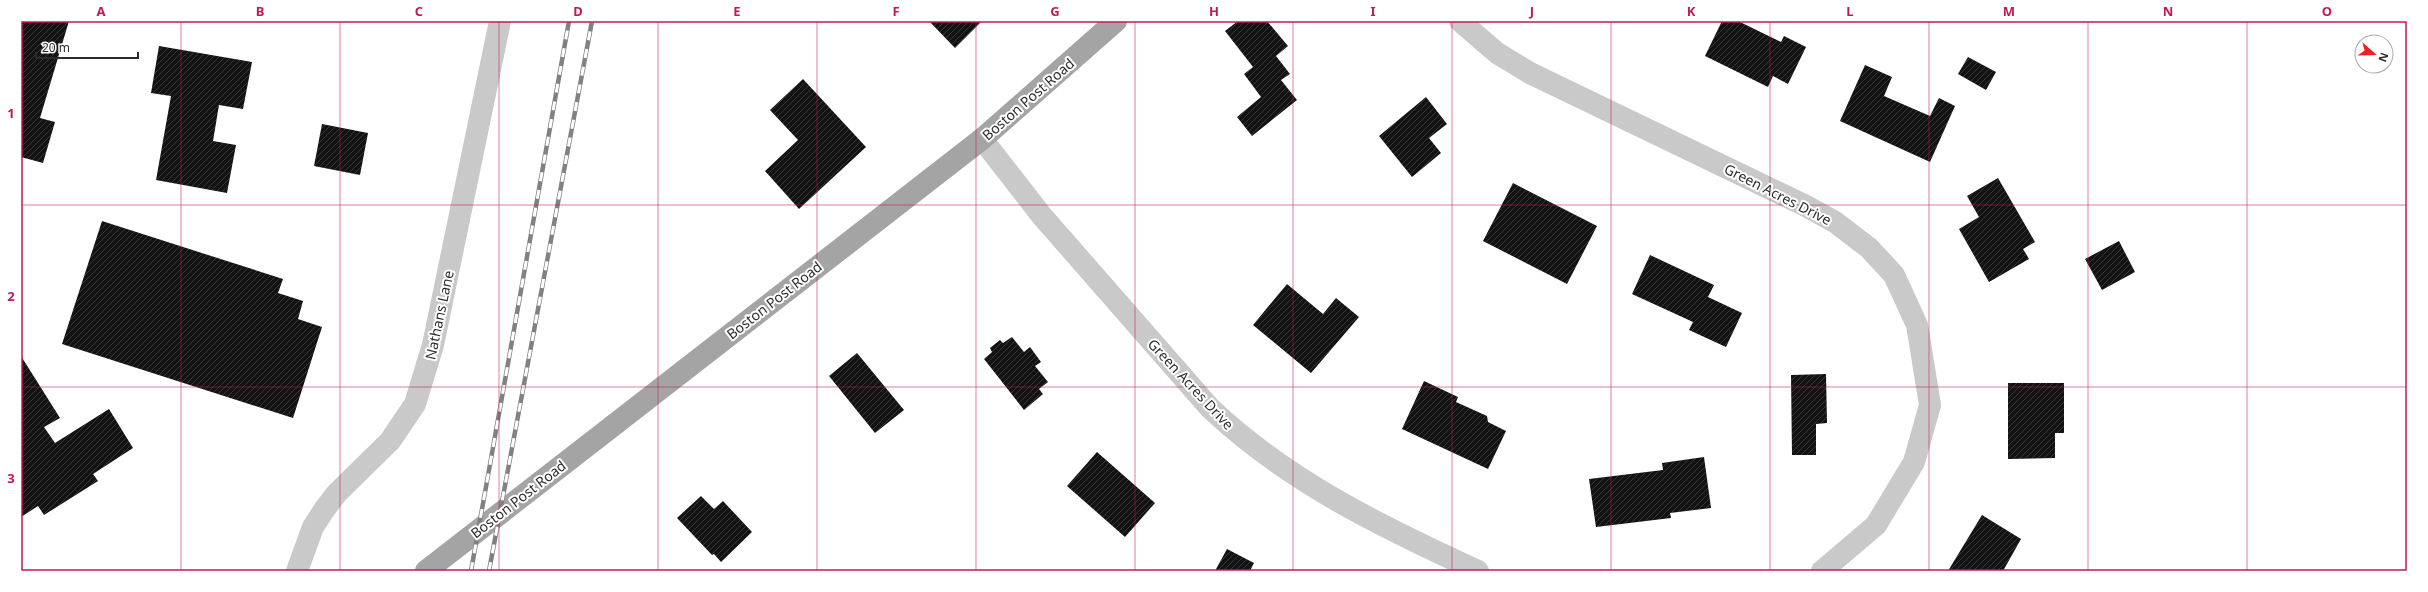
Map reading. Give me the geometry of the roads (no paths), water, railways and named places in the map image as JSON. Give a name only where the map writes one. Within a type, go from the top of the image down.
[{"type":"main road","name":"Boston Post Road","points":[[426,571],[982,139],[1116,21]]},
{"type":"street","name":"Nathans Lane","points":[[297,571],[313,527],[324,510],[337,494],[390,441],[415,404],[433,345],[500,21]]},
{"type":"street","name":"Green Acres Drive","points":[[1460,21],[1497,53],[1530,73],[1812,209],[1869,248],[1894,275],[1917,325],[1930,405],[1914,462],[1876,525],[1822,571]]},
{"type":"street","name":"Green Acres Drive","points":[[982,139],[1042,216],[1210,408],[1238,435],[1295,476],[1351,509],[1478,571]]},
{"type":"railway","points":[[471,571],[569,21]]},
{"type":"railway","points":[[489,571],[592,21]]}]
